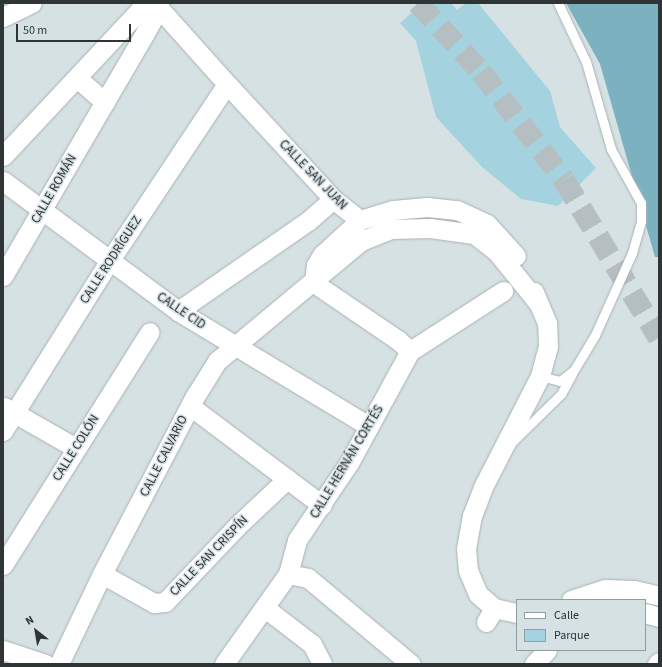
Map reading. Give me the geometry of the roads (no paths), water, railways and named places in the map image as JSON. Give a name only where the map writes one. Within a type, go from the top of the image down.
[{"type":"street","points":[[3,17],[32,3]]},
{"type":"street","points":[[3,156],[77,78],[154,5]]},
{"type":"street","name":"CALLE SAN JUAN","points":[[154,5],[224,87],[333,199],[360,220],[393,210],[428,207],[457,210],[477,219],[487,224],[523,264],[539,304]]},
{"type":"street","name":"CALLE ROMÁN","points":[[3,276],[105,102],[154,5]]},
{"type":"street","points":[[77,78],[105,102]]},
{"type":"street","name":"CALLE RODRÍGUEZ","points":[[3,431],[8,410],[110,260],[224,87]]},
{"type":"street","name":"CALLE CID","points":[[3,181],[42,208],[178,311],[369,426]]},
{"type":"street","points":[[178,311],[308,221],[333,199]]},
{"type":"street","points":[[360,220],[322,255],[316,265],[314,283],[398,340],[410,351]]},
{"type":"street","name":"CALLE CALVARIO","points":[[59,663],[102,574],[190,406],[217,360],[314,283],[361,241],[390,229],[430,228],[474,234],[497,252],[539,304]]},
{"type":"street","name":"CALLE HERNÁN CORTÉS","points":[[224,664],[288,574],[297,540],[322,505],[369,426],[410,351],[503,291]]},
{"type":"street","points":[[516,613],[490,615],[478,594],[468,571],[466,549],[472,516],[501,453],[540,376],[548,347],[547,322],[539,304]]},
{"type":"street","name":"CALLE COLÓN","points":[[3,565],[150,332]]},
{"type":"street","points":[[190,406],[322,505]]},
{"type":"street","points":[[8,410],[76,448]]},
{"type":"street","name":"CALLE SAN CRISPÍN","points":[[102,574],[154,603],[165,602],[237,526],[287,480]]},
{"type":"street","points":[[288,574],[308,578],[411,664]]},
{"type":"street","points":[[574,599],[605,589],[634,590],[659,596]]},
{"type":"street","points":[[265,608],[312,644],[322,664]]},
{"type":"street","points":[[646,613],[659,617]]},
{"type":"street","points":[[3,650],[59,663]]},
{"type":"street","points":[[534,664],[546,651]]},
{"type":"lane","points":[[501,453],[561,394],[595,335],[632,253],[641,221],[641,203],[611,149],[586,62],[558,3]]},
{"type":"lane","points":[[540,376],[560,381],[574,370]]},
{"type":"tunnel","points":[[418,3],[481,72],[564,180],[659,338]]}]
